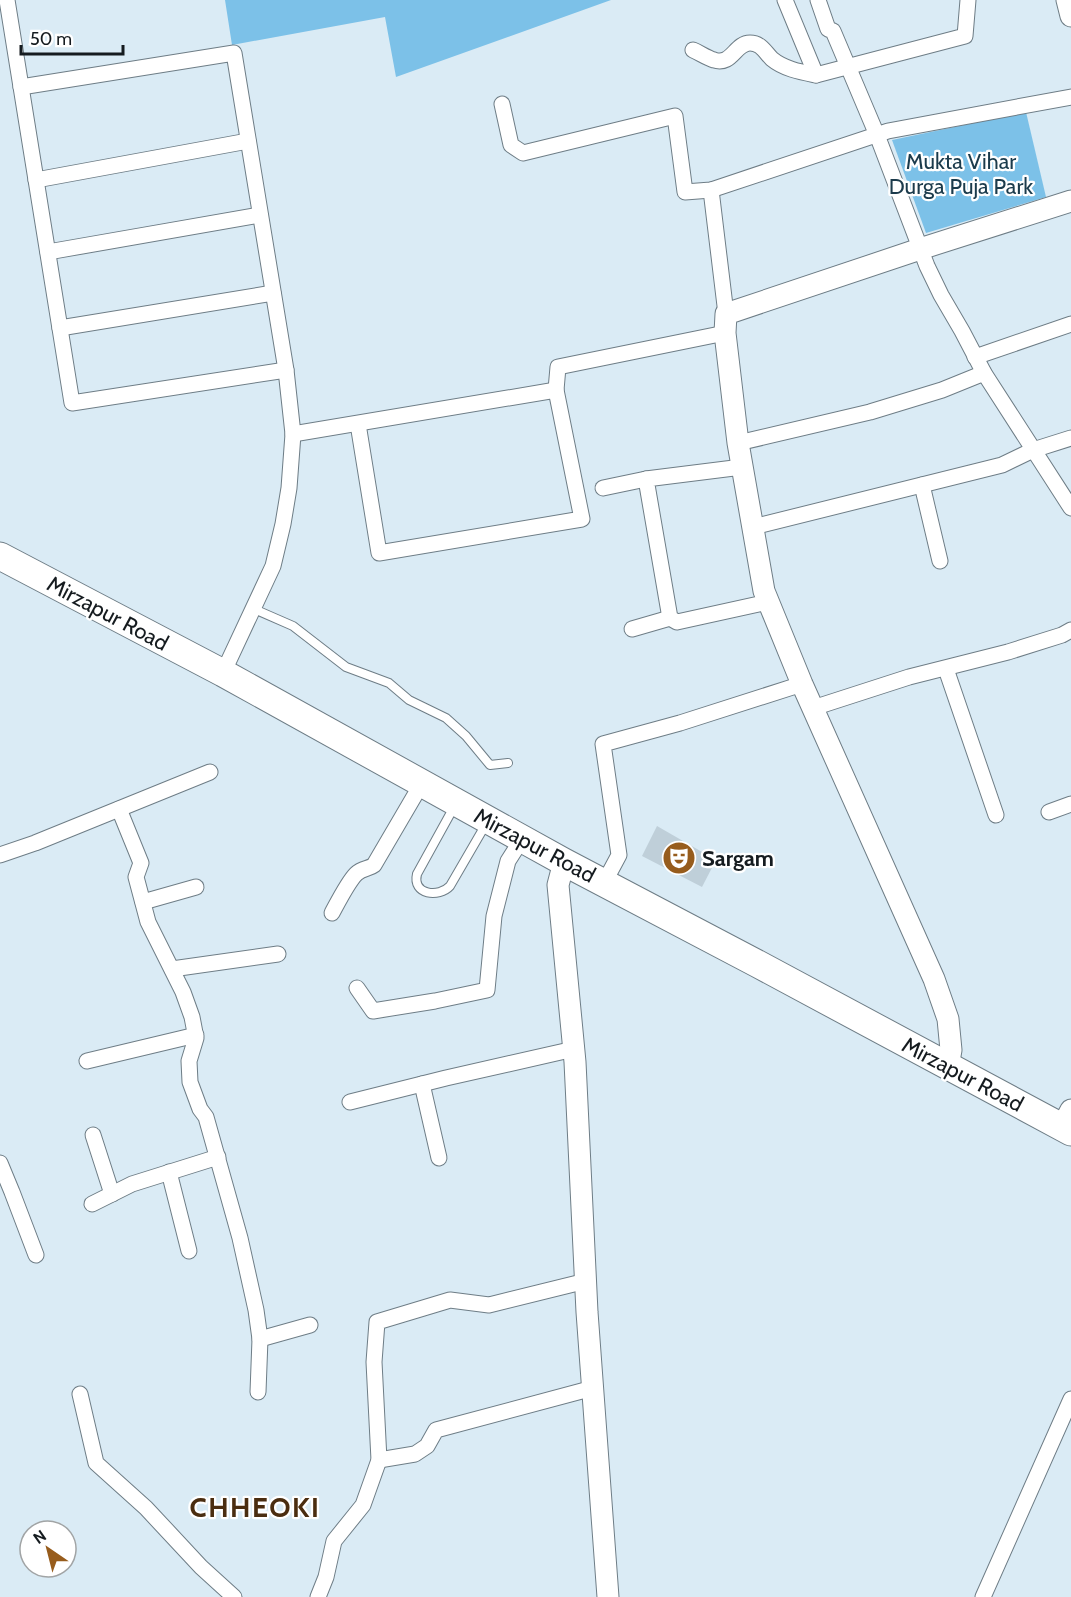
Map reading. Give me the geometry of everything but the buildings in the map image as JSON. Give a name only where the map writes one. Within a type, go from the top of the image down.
[{"type":"highway","name":"Mirzapur Road","points":[[0,537],[39,555],[456,803],[564,862],[609,875]]},
{"type":"highway","name":"Mirzapur Road","points":[[0,556],[374,738],[609,875],[949,1059],[1069,1118]]},
{"type":"street","points":[[7,0],[72,403],[286,370]]},
{"type":"street","points":[[785,0],[816,75]]},
{"type":"street","points":[[818,0],[828,29],[832,32],[877,135],[920,249],[941,295],[984,373],[1071,508]]},
{"type":"street","points":[[693,50],[714,60],[724,61],[743,45],[755,44],[782,65],[816,75],[965,36],[968,0]]},
{"type":"street","points":[[1066,0],[1071,16]]},
{"type":"street","points":[[21,87],[234,53],[286,370],[293,434],[289,488],[273,566],[227,666]]},
{"type":"street","points":[[502,104],[511,145],[524,153],[675,116],[685,192],[711,190],[900,129],[1071,97]]},
{"type":"street","points":[[36,180],[248,141]]},
{"type":"street","points":[[711,190],[738,443],[764,591],[802,684],[934,979],[948,1018],[949,1059]]},
{"type":"street","points":[[358,424],[379,553],[582,519],[556,390],[558,367],[726,323],[920,249],[1071,201]]},
{"type":"street","points":[[48,252],[260,215]]},
{"type":"street","points":[[60,328],[273,293]]},
{"type":"street","points":[[975,357],[1071,324]]},
{"type":"street","points":[[738,443],[870,412],[942,390],[984,373]]},
{"type":"street","points":[[293,434],[556,390]]},
{"type":"street","points":[[753,527],[1002,465],[1033,450],[1071,438]]},
{"type":"street","points":[[603,488],[646,479],[742,467]]},
{"type":"street","points":[[646,479],[670,618]]},
{"type":"street","points":[[922,485],[940,561]]},
{"type":"street","points":[[632,629],[670,618],[677,622],[768,602]]},
{"type":"street","points":[[813,708],[909,677],[1008,652],[1071,630]]},
{"type":"street","points":[[946,669],[996,815]]},
{"type":"street","points":[[609,875],[619,855],[603,744],[680,723],[802,684]]},
{"type":"street","points":[[0,855],[210,772]]},
{"type":"street","points":[[332,913],[356,874],[374,865],[422,783]]},
{"type":"street","points":[[1049,812],[1071,804]]},
{"type":"street","points":[[119,809],[141,863],[136,877],[148,922],[183,992],[196,1035],[189,1061],[190,1083],[206,1117],[247,1269],[260,1340],[258,1392]]},
{"type":"street","points":[[357,988],[373,1011],[487,990],[494,916],[508,861],[522,839]]},
{"type":"street","points":[[564,862],[558,885],[574,1049],[586,1281],[608,1597]]},
{"type":"street","points":[[143,902],[196,887]]},
{"type":"street","points":[[172,969],[279,954]]},
{"type":"street","points":[[87,1061],[196,1035]]},
{"type":"street","points":[[350,1102],[574,1049]]},
{"type":"street","points":[[422,1084],[439,1158]]},
{"type":"street","points":[[93,1135],[112,1194]]},
{"type":"street","points":[[92,1204],[132,1184],[218,1157]]},
{"type":"street","points":[[0,1163],[6,1194],[36,1255]]},
{"type":"street","points":[[170,1172],[189,1251]]},
{"type":"street","points":[[318,1597],[326,1577],[334,1541],[363,1505],[379,1460],[374,1362],[377,1322],[450,1300],[489,1305],[586,1281]]},
{"type":"street","points":[[260,1340],[310,1324]]},
{"type":"street","points":[[379,1460],[415,1454],[427,1446],[436,1430],[593,1388]]},
{"type":"street","points":[[80,1394],[96,1462],[146,1508],[201,1567],[234,1597]]},
{"type":"street","points":[[983,1597],[1071,1399]]},
{"type":"lane","points":[[254,609],[293,626],[346,667],[389,683],[409,700],[446,718],[466,736],[490,765],[507,763]]},
{"type":"lane","points":[[456,803],[417,874],[416,880],[420,889],[436,894],[447,890],[489,820]]},
{"type":"green space","points":[[225,0],[611,0],[396,77],[385,17],[232,45]]},
{"type":"green space","name":"Mukta Vihar Durga Puja Park","points":[[1026,112],[1046,197],[926,233],[892,140]]},
{"type":"place","name":"Sargam","points":[[679,858]]},
{"type":"district","name":"CHHEOKI","points":[[255,1507]]}]
